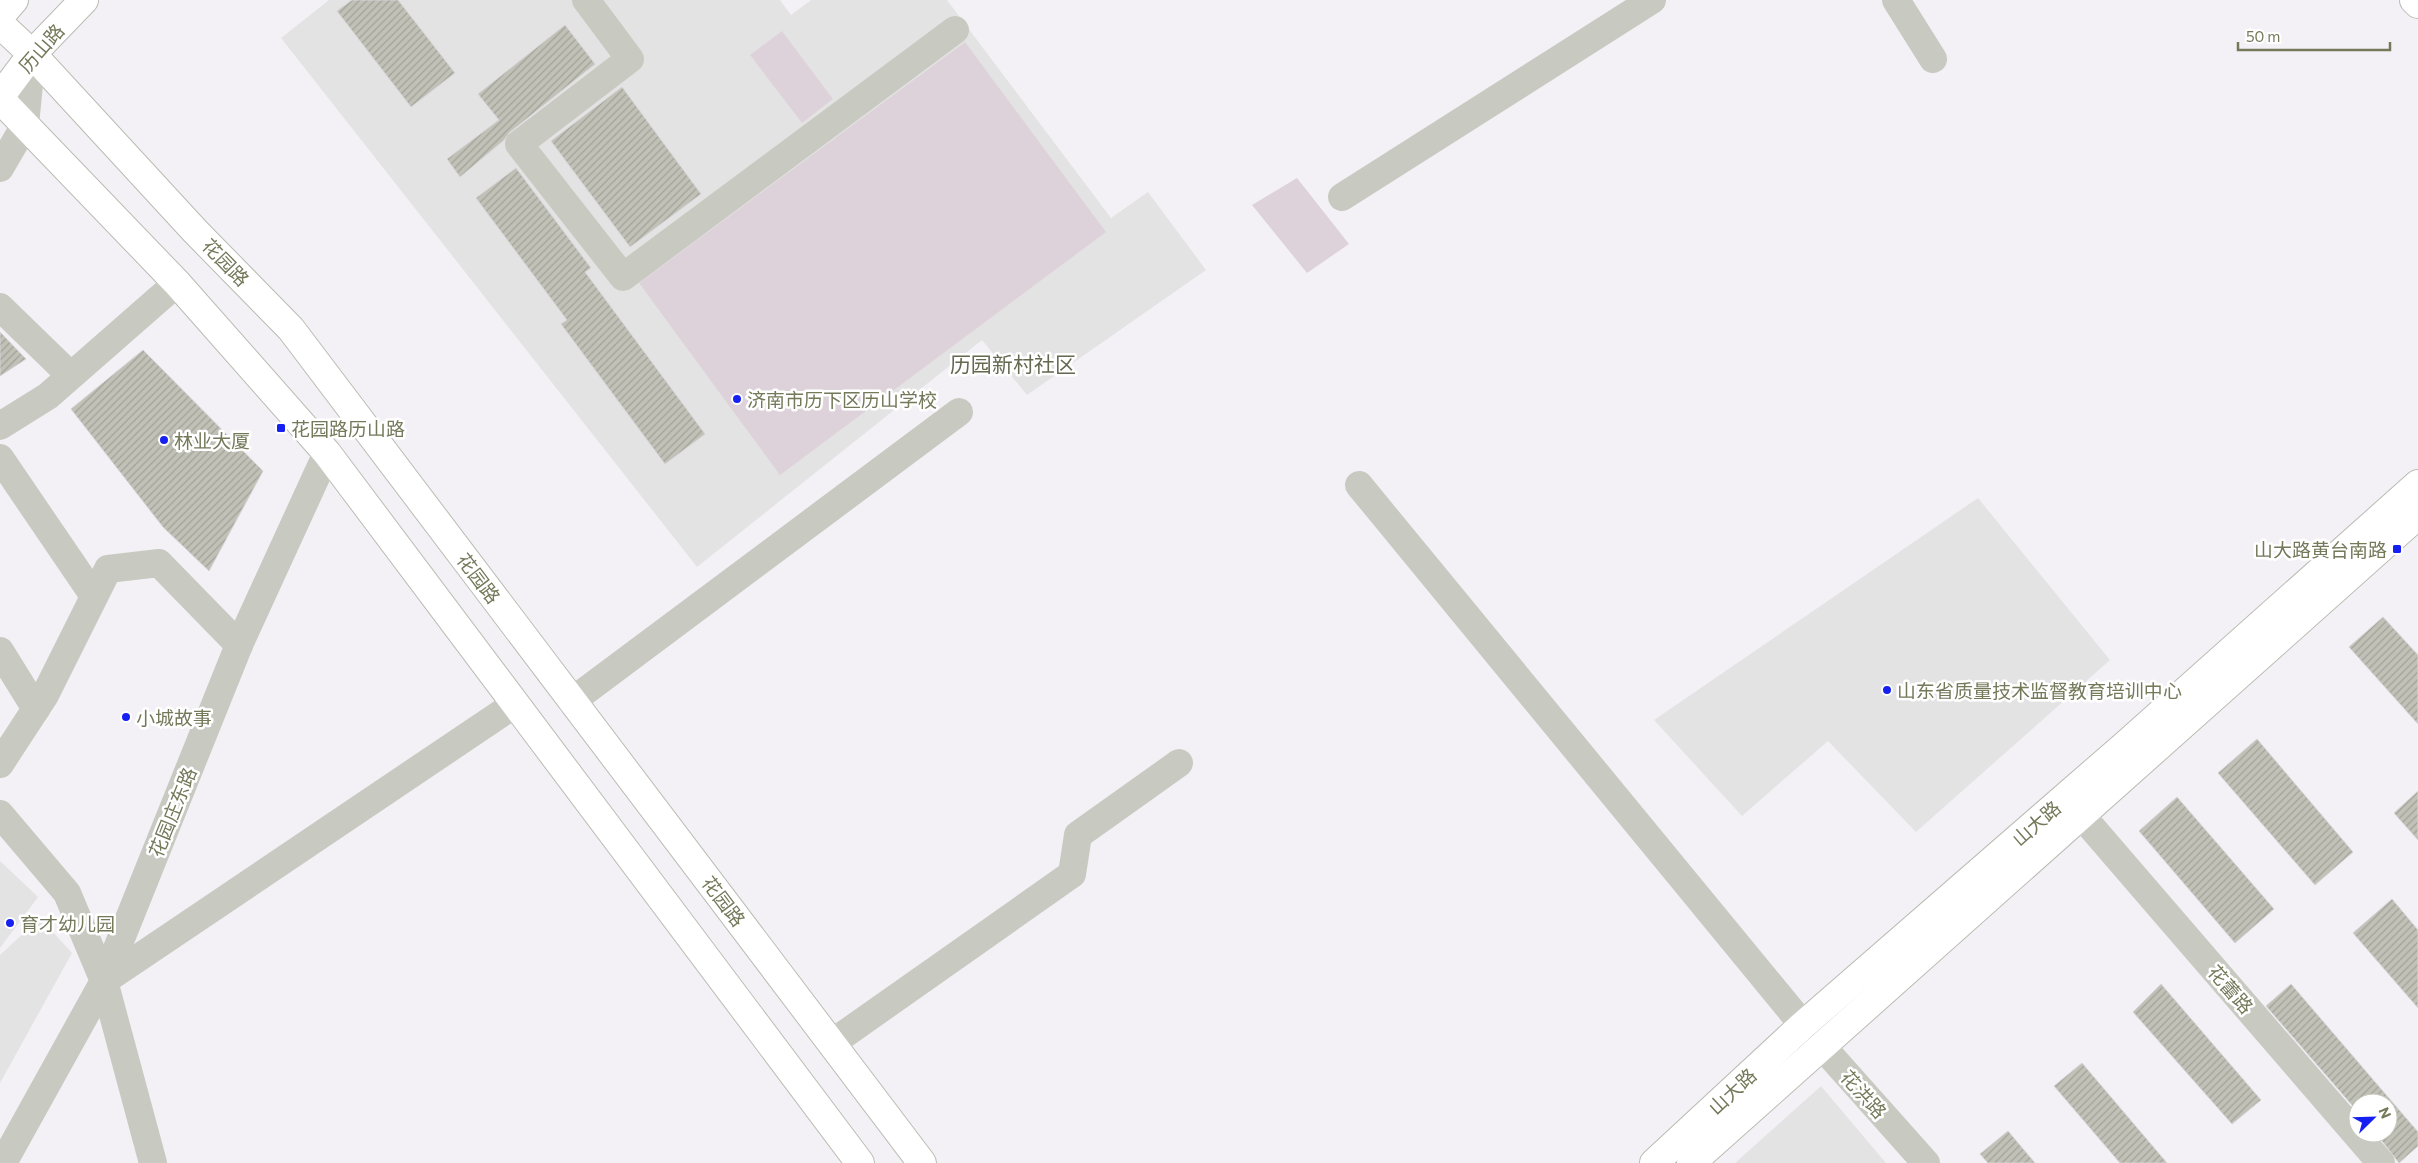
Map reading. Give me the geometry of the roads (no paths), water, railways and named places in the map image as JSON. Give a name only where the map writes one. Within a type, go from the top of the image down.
[{"type":"main road","points":[[0,16],[14,0]]},
{"type":"main road","name":"历山路","points":[[0,98],[32,54],[84,0]]},
{"type":"main road","points":[[2414,0],[2418,4]]},
{"type":"main road","name":"花园路","points":[[0,24],[32,54],[195,231],[291,329],[922,1163]]},
{"type":"main road","points":[[0,98],[177,283],[327,454],[860,1163]]},
{"type":"main road","name":"山大路","points":[[1654,1163],[1803,1025],[2124,746],[2418,484]]},
{"type":"main road","name":"山大路","points":[[1691,1163],[1820,1046],[2418,515]]},
{"type":"street","points":[[586,0],[630,59],[519,144],[623,277],[955,30]]},
{"type":"street","points":[[1342,197],[1652,0]]},
{"type":"street","points":[[1896,0],[1933,59]]},
{"type":"street","points":[[0,168],[25,124],[32,54]]},
{"type":"street","points":[[0,426],[48,396],[177,283]]},
{"type":"street","points":[[0,307],[70,375]]},
{"type":"street","points":[[572,701],[959,412]]},
{"type":"street","name":"花园庄东路","points":[[3,1163],[104,982],[239,644],[327,454]]},
{"type":"street","points":[[0,458],[94,596]]},
{"type":"street","name":"花洪路","points":[[1360,485],[1820,1046],[1926,1163]]},
{"type":"street","points":[[0,764],[45,695],[108,569],[159,563],[239,644]]},
{"type":"street","points":[[0,651],[36,709]]},
{"type":"street","points":[[104,982],[515,704]]},
{"type":"street","points":[[832,1043],[1072,874],[1078,835],[1179,763]]},
{"type":"street","points":[[0,814],[67,893],[104,982],[153,1163]]},
{"type":"street","name":"花蕾路","points":[[2081,816],[2381,1163]]},
{"type":"place","name":"济南市历下区历山学校","points":[[737,399]]},
{"type":"place","name":"花园路历山路","points":[[281,428]]},
{"type":"place","name":"林业大厦","points":[[164,440]]},
{"type":"place","name":"山大路黄台南路","points":[[2397,549]]},
{"type":"place","name":"山东省质量技术监督教育培训中心","points":[[1887,690]]},
{"type":"place","name":"小城故事","points":[[126,717]]},
{"type":"place","name":"育才幼儿园","points":[[10,923]]},
{"type":"district","name":"历园新村社区","points":[[1013,363]]}]
